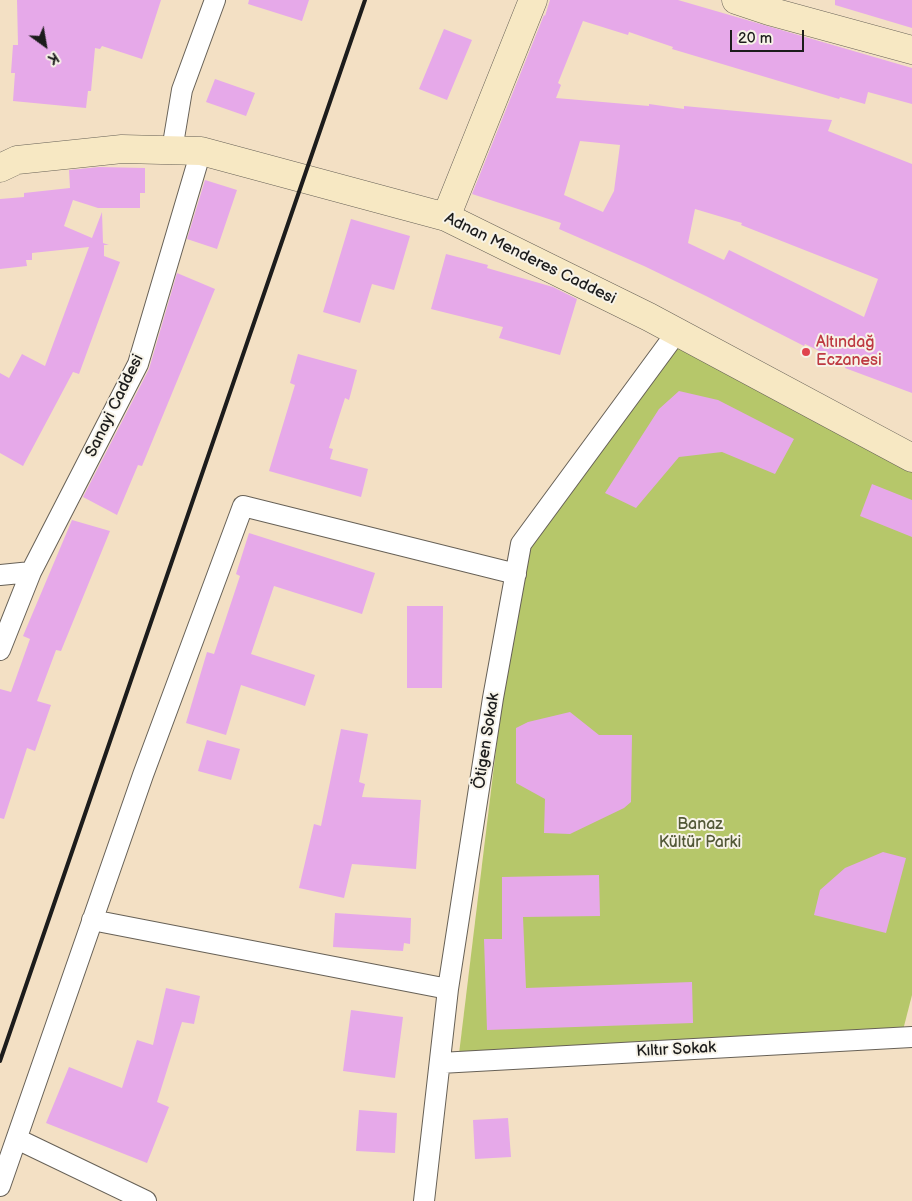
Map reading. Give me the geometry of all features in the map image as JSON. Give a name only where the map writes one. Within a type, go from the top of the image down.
[{"type":"street","points":[[172,150],[182,90],[216,0]]},
{"type":"street","points":[[446,217],[533,0]]},
{"type":"street","points":[[736,0],[769,11],[912,50]]},
{"type":"street","name":"Adnan Menderes Caddesi","points":[[0,168],[17,160],[122,149],[200,151],[446,217],[677,332],[912,458]]},
{"type":"street","name":"Sanayi Caddesi","points":[[0,650],[31,572],[138,364],[200,151]]},
{"type":"street","name":"Ötigen Sokak","points":[[424,1201],[448,989],[493,698],[521,544],[677,332]]},
{"type":"street","points":[[0,1186],[143,775],[243,506],[516,574]]},
{"type":"street","points":[[0,575],[31,572]]},
{"type":"street","points":[[92,920],[448,989]]},
{"type":"street","name":"Kıltır Sokak","points":[[440,1064],[911,1031]]},
{"type":"street","points":[[17,1139],[146,1201]]},
{"type":"green space","name":"Banaz Kültür Parki","points":[[677,332],[912,458],[912,995],[901,1038],[458,1062],[521,544]]},
{"type":"building","points":[[17,0],[161,0],[142,59],[102,46],[100,49],[95,48],[91,91],[88,91],[86,108],[13,101],[15,73],[11,73],[13,45],[18,45]]},
{"type":"building","points":[[249,0],[309,0],[302,21],[248,4]]},
{"type":"building","points":[[550,0],[678,0],[912,68],[912,104],[868,92],[865,104],[840,97],[839,99],[672,49],[673,47],[629,32],[628,35],[583,21],[558,83],[561,85],[556,98],[649,106],[649,104],[684,109],[684,106],[832,120],[828,131],[912,164],[912,393],[845,368],[846,364],[805,344],[804,346],[644,266],[559,229],[561,223],[472,194]],"holes":[[[580,141],[620,145],[614,191],[603,212],[564,195]],[[695,209],[742,223],[741,225],[878,279],[864,317],[729,250],[724,260],[688,243]]]},
{"type":"building","points":[[835,0],[912,0],[912,28],[835,5]]},
{"type":"building","points":[[444,29],[472,40],[447,100],[419,89]]},
{"type":"building","points":[[215,79],[255,93],[246,116],[206,102]]},
{"type":"building","points":[[99,167],[145,168],[145,193],[140,193],[140,208],[98,208],[73,200],[64,226],[92,238],[102,212],[103,243],[109,245],[104,245],[104,256],[120,262],[79,374],[73,372],[23,466],[0,453],[0,373],[9,378],[22,354],[45,366],[89,247],[32,253],[32,260],[26,260],[27,266],[0,269],[0,199],[24,197],[24,193],[70,188],[69,170]]},
{"type":"building","points":[[205,180],[237,190],[217,249],[187,239]]},
{"type":"building","points":[[351,219],[410,236],[394,290],[372,284],[360,323],[323,312]]},
{"type":"building","points":[[446,254],[488,265],[487,268],[553,287],[577,299],[560,355],[499,338],[503,327],[431,309]]},
{"type":"building","points":[[177,273],[215,289],[142,466],[138,465],[117,515],[83,497],[149,369]]},
{"type":"building","points":[[298,354],[357,370],[349,400],[345,398],[329,448],[333,449],[330,459],[368,469],[361,497],[269,471],[295,385],[290,383]]},
{"type":"building","points":[[679,391],[718,400],[794,439],[775,474],[722,452],[679,457],[636,508],[605,493],[659,409]]},
{"type":"building","points":[[872,484],[912,500],[912,537],[860,516]]},
{"type":"building","points":[[72,520],[110,531],[61,651],[56,650],[37,701],[51,705],[35,751],[27,748],[4,819],[0,818],[0,689],[11,692],[30,639],[23,636]]},
{"type":"building","points":[[249,533],[375,573],[362,614],[274,586],[251,654],[315,675],[305,706],[241,685],[226,735],[186,723],[207,652],[214,654],[240,576],[236,574]]},
{"type":"building","points":[[407,606],[443,606],[442,688],[407,688]]},
{"type":"building","points":[[570,712],[599,735],[632,735],[631,802],[624,808],[570,834],[544,833],[545,799],[516,783],[516,728],[528,722]]},
{"type":"building","points":[[341,729],[368,734],[359,782],[365,784],[362,797],[421,800],[416,869],[352,864],[344,898],[299,888],[314,824],[321,826]]},
{"type":"building","points":[[207,740],[240,749],[231,780],[198,771]]},
{"type":"building","points":[[883,852],[906,858],[886,933],[814,915],[820,890],[845,868]]},
{"type":"building","points":[[599,875],[600,916],[523,917],[526,988],[692,982],[693,1023],[487,1030],[484,939],[502,939],[502,877]]},
{"type":"building","points":[[335,913],[411,918],[410,944],[404,943],[403,951],[333,947]]},
{"type":"building","points":[[166,988],[200,996],[194,1024],[182,1022],[157,1102],[169,1107],[147,1163],[46,1123],[69,1067],[122,1088],[137,1040],[153,1045]]},
{"type":"building","points":[[351,1010],[403,1017],[395,1078],[343,1071]]},
{"type":"building","points":[[359,1110],[397,1113],[395,1153],[356,1151]]},
{"type":"building","points":[[508,1118],[511,1157],[475,1159],[473,1120]]},
{"type":"railway","points":[[0,1061],[365,0]]},
{"type":"place","name":"Altındağ Eczanesi","points":[[806,352]]}]
